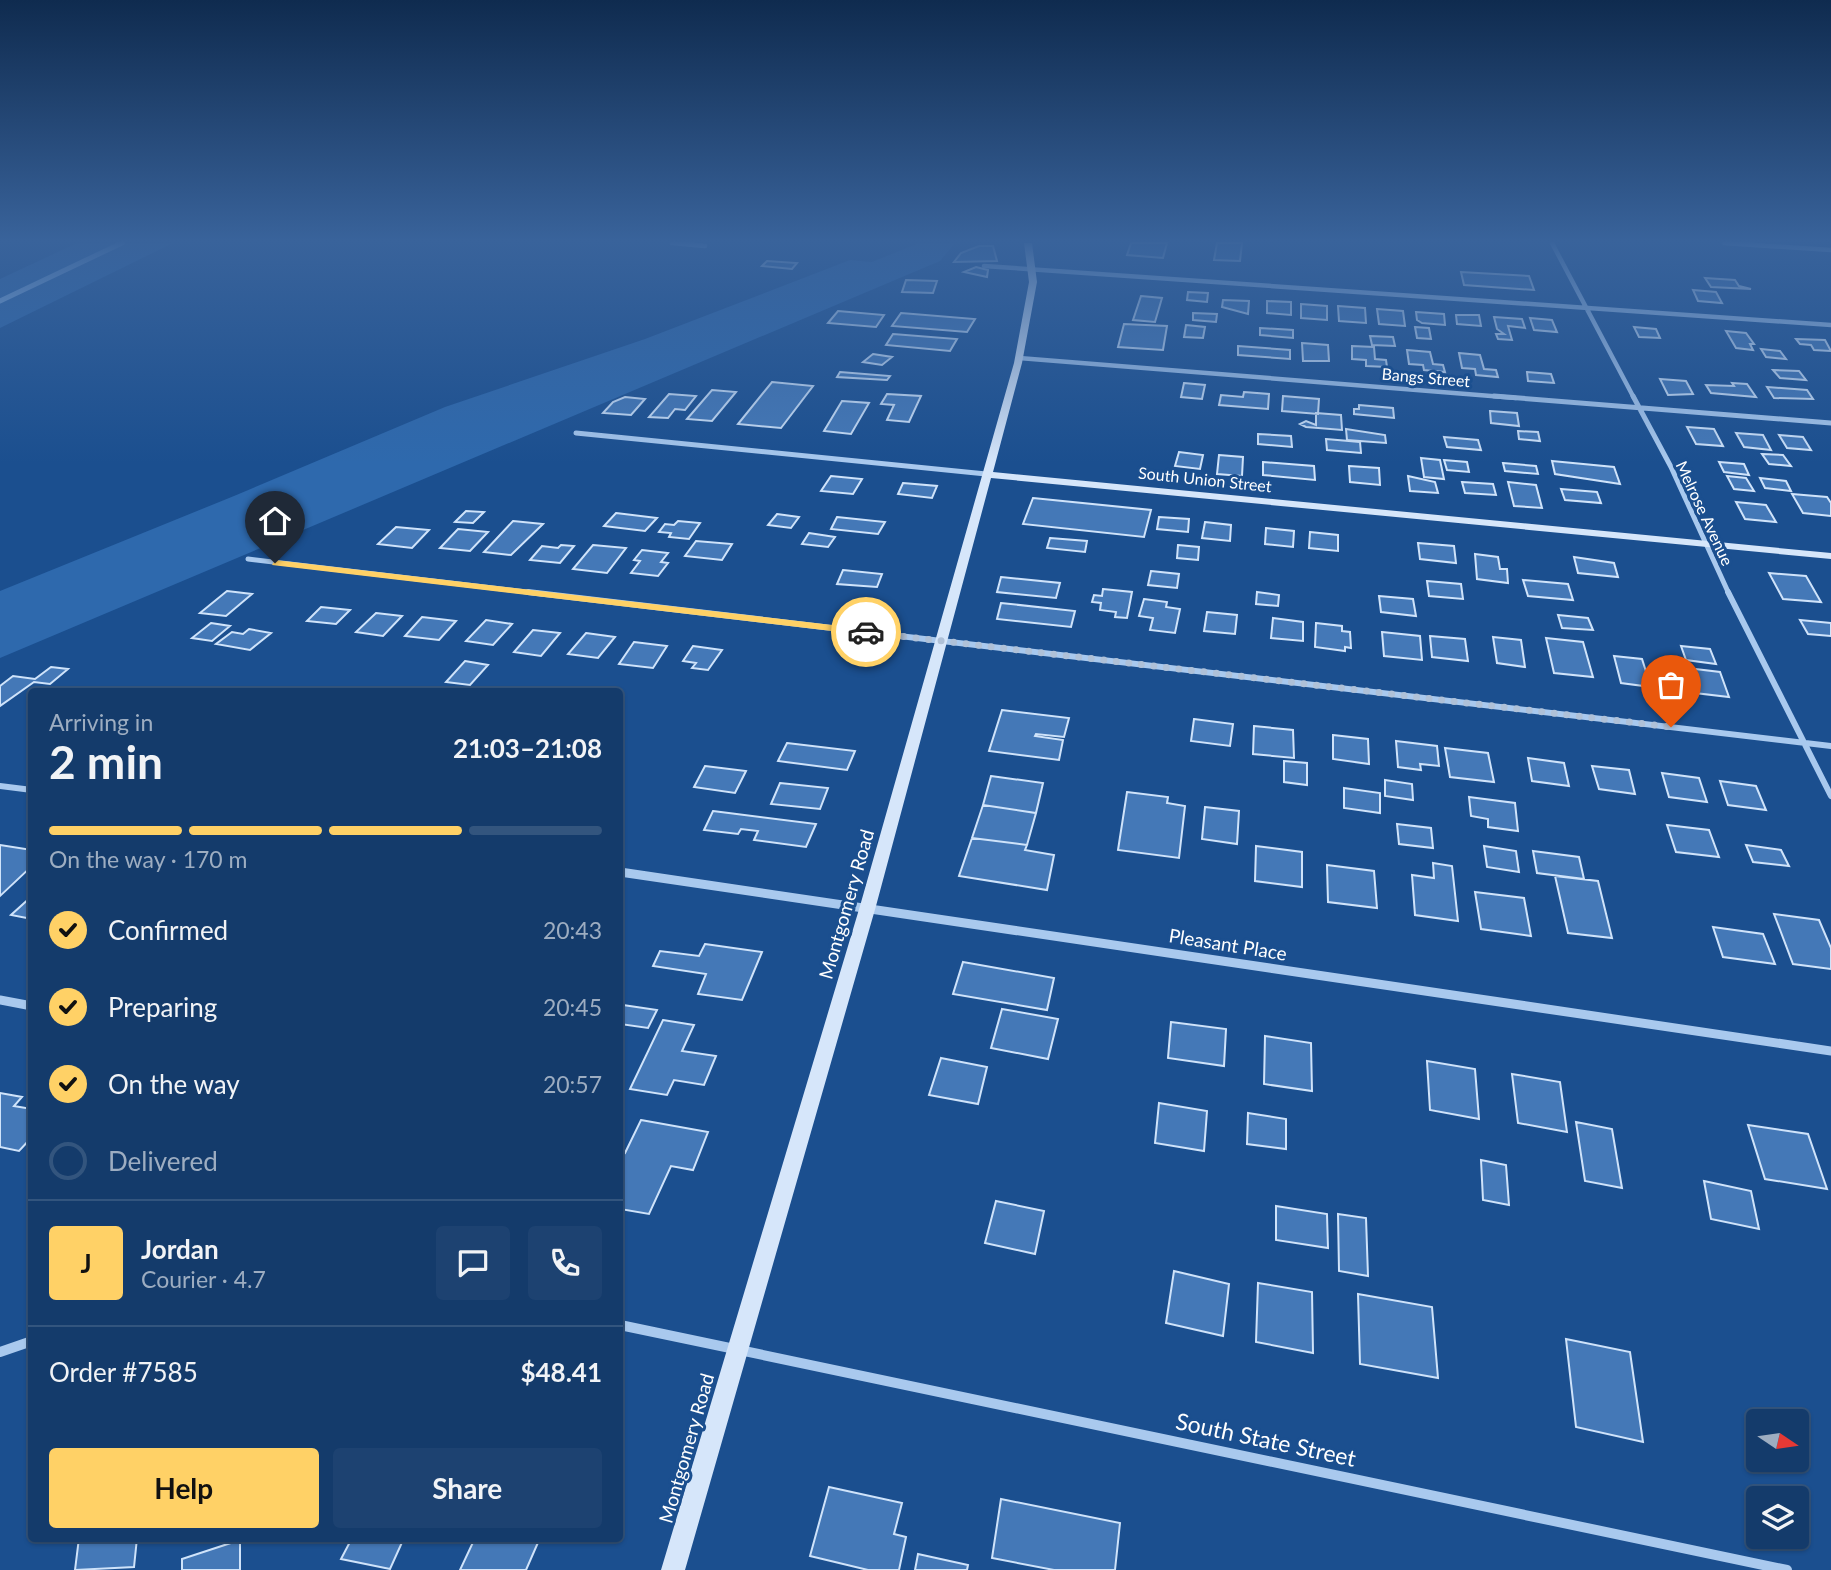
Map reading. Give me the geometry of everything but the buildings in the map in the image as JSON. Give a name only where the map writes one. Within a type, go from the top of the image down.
[{"type":"street","name":"Montgomery Road","points":[[673,1570],[736,1349],[869,906],[939,641],[1019,358],[1026,316]]},
{"type":"street","name":"Melrose Avenue","points":[[1590,316],[1671,467],[1704,544],[1807,743],[1831,796]]},
{"type":"street","points":[[1705,316],[1831,325]]},
{"type":"street","name":"Bangs Street","points":[[1019,358],[1831,423]]},
{"type":"street","name":"South Union Street","points":[[576,433],[1831,556]]},
{"type":"street","points":[[248,559],[1831,746]]},
{"type":"street","points":[[0,786],[28,790]]},
{"type":"street","name":"Pleasant Place","points":[[623,872],[869,906],[1831,1051]]},
{"type":"street","points":[[0,1000],[28,1005]]},
{"type":"street","name":"South State Street","points":[[623,1326],[1787,1570]]},
{"type":"street","points":[[0,1352],[28,1342]]},
{"type":"shaded area","points":[[0,316],[24,316],[0,328]]},
{"type":"shaded area","points":[[704,316],[809,316],[0,658],[0,591],[445,407]]},
{"type":"way so far","points":[[866,632],[1671,727]]},
{"type":"route","points":[[275,563],[866,632]]}]
